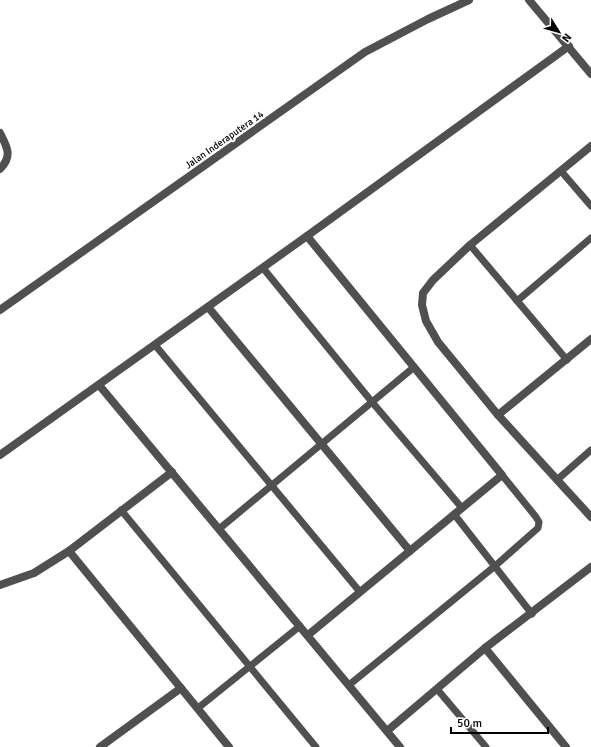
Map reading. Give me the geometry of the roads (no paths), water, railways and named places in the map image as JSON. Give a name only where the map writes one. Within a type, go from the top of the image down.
[{"type":"street","name":"Jalan Inderaputera 14","points":[[0,310],[365,52],[428,19],[469,0]]},
{"type":"street","points":[[529,0],[591,74]]},
{"type":"street","points":[[0,455],[263,268],[568,46]]},
{"type":"street","points":[[0,133],[8,154],[8,160],[0,169]]},
{"type":"street","points":[[591,146],[470,245],[433,280],[423,293],[422,305],[426,321],[438,342],[498,415],[558,479],[591,517]]},
{"type":"street","points":[[307,236],[413,368],[502,475],[308,635]]},
{"type":"street","points":[[208,307],[410,551]]},
{"type":"street","points":[[498,415],[591,339]]},
{"type":"street","points":[[99,385],[400,747]]},
{"type":"street","points":[[0,585],[34,573],[69,551],[172,472]]},
{"type":"street","points":[[69,551],[229,747]]},
{"type":"street","points":[[387,731],[485,648],[532,614],[591,566]]},
{"type":"street","points":[[485,648],[566,747]]},
{"type":"street","points":[[100,747],[181,688]]},
{"type":"lane","points":[[561,171],[591,206]]},
{"type":"lane","points":[[517,301],[591,238]]},
{"type":"lane","points":[[470,245],[567,360]]},
{"type":"lane","points":[[263,268],[372,402],[462,508]]},
{"type":"lane","points":[[155,345],[360,592]]},
{"type":"lane","points":[[220,529],[413,368]]},
{"type":"lane","points":[[558,479],[591,450]]},
{"type":"lane","points":[[349,685],[538,528],[539,522],[502,475]]},
{"type":"lane","points":[[121,510],[316,747]]},
{"type":"lane","points":[[454,514],[532,614]]},
{"type":"lane","points":[[198,708],[300,626]]},
{"type":"lane","points":[[437,689],[486,747]]}]
